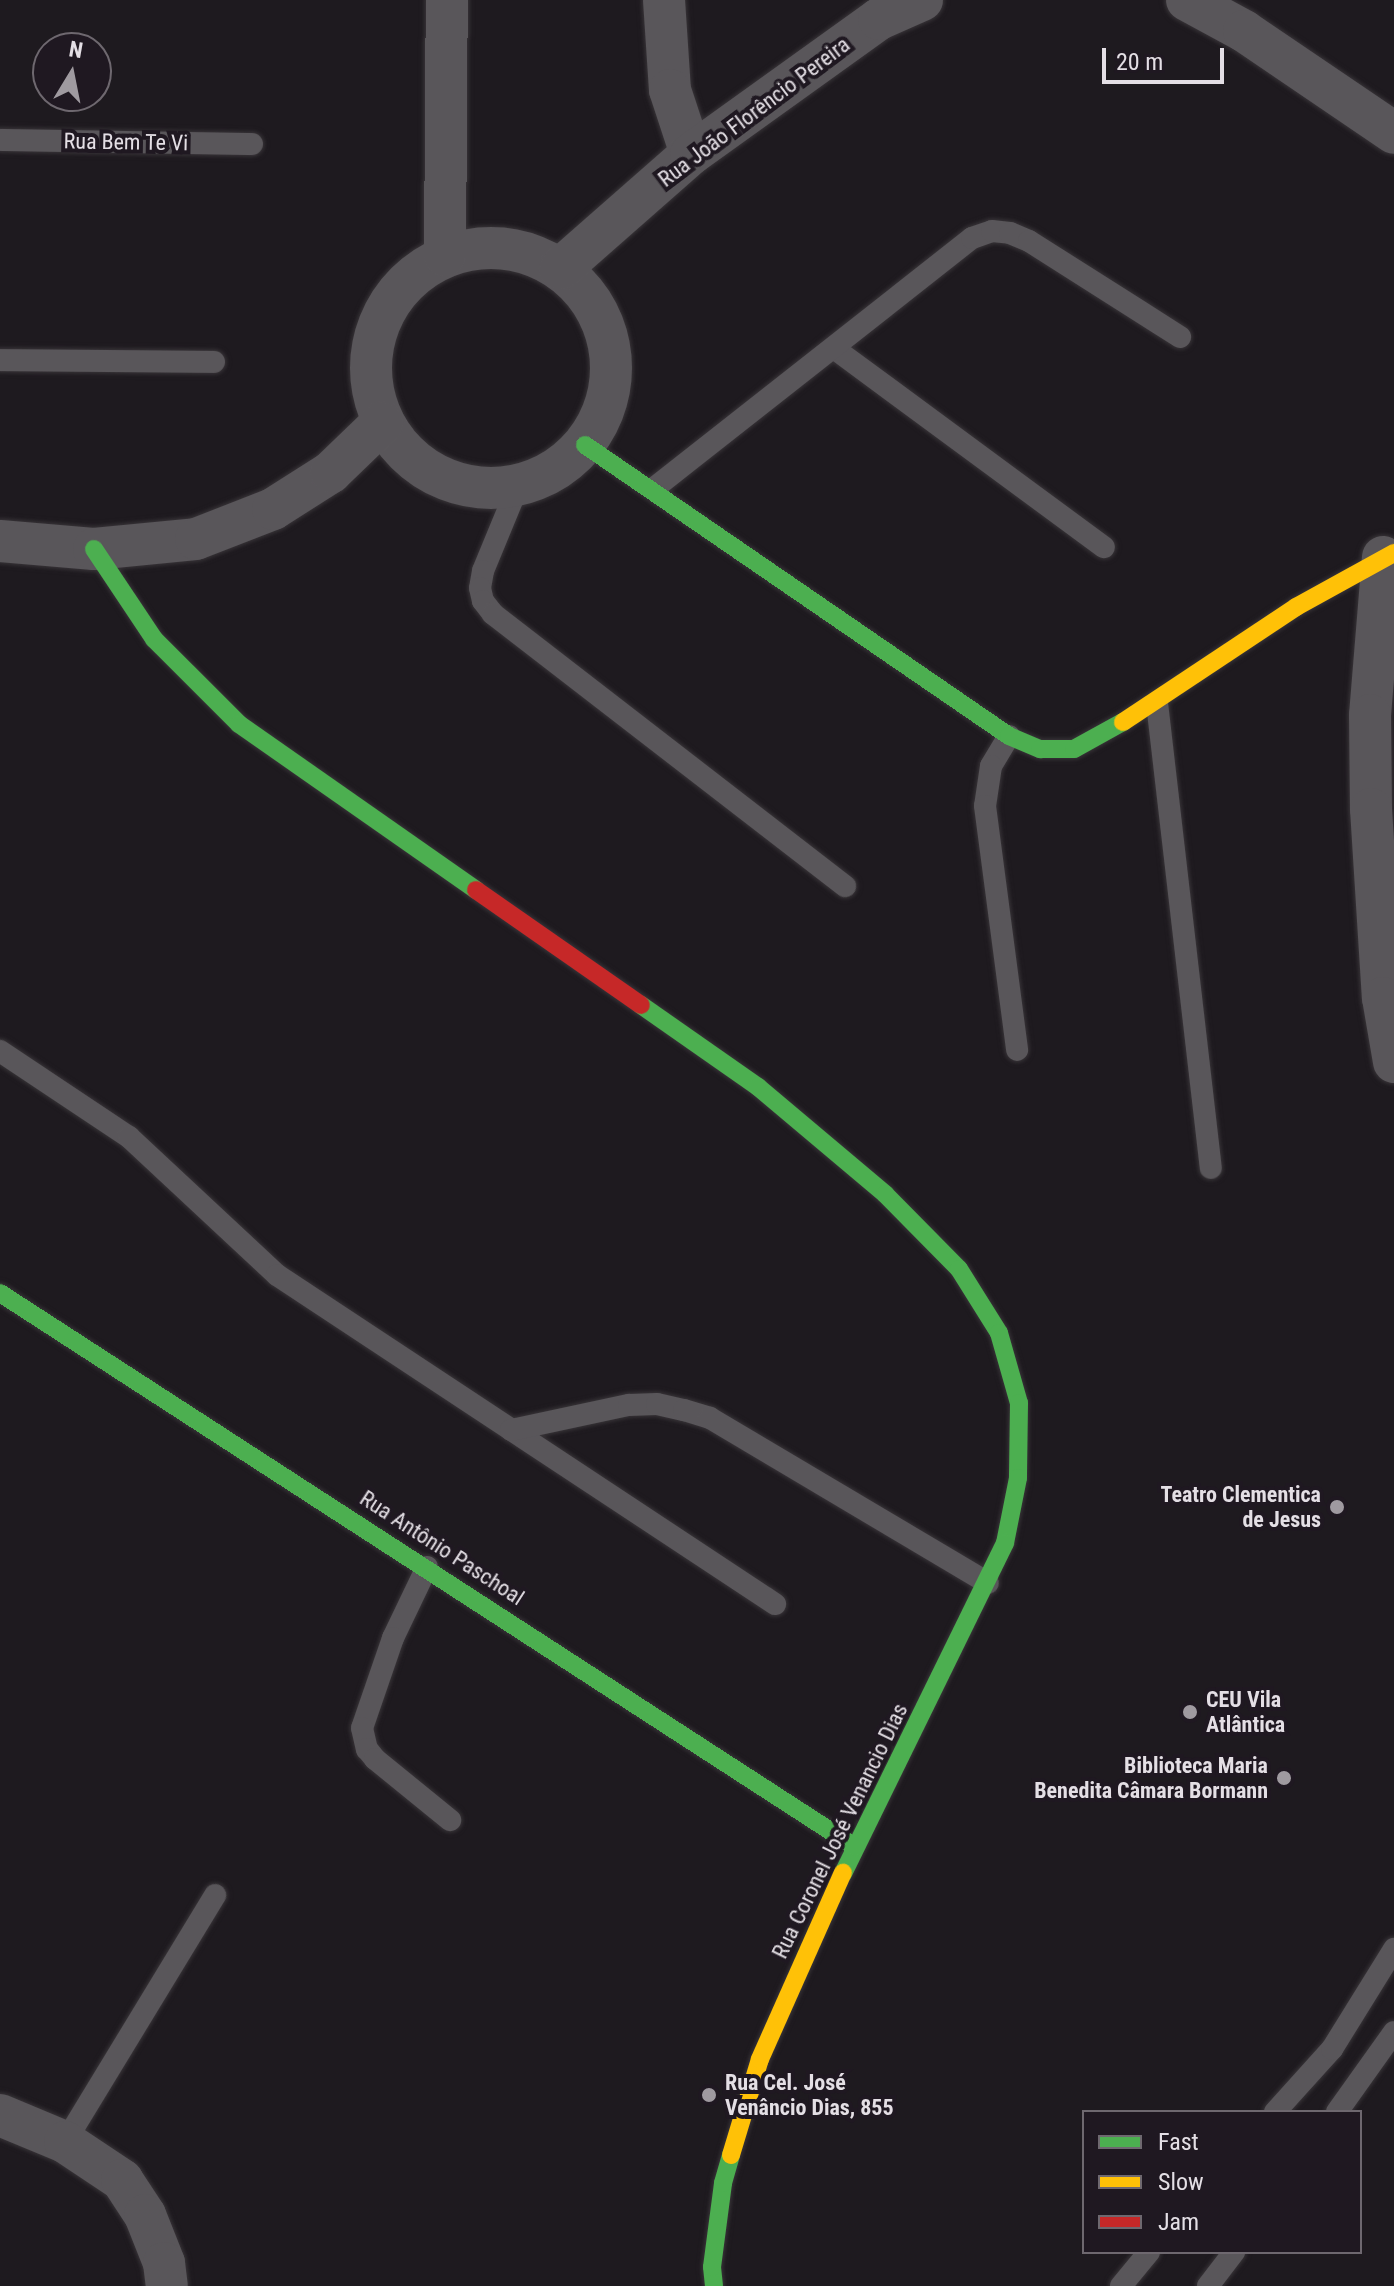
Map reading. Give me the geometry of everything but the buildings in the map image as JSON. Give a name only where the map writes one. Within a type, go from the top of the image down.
[{"type":"street","points":[[445,256],[447,0]]},
{"type":"street","points":[[664,0],[670,90],[691,154]]},
{"type":"street","name":"Rua João Florêncio Pereira","points":[[560,269],[691,154],[878,10],[922,0]]},
{"type":"street","points":[[1187,0],[1244,31],[1394,133]]},
{"type":"street","points":[[484,247],[524,252],[560,269],[589,297],[607,332],[612,372],[605,410],[585,445],[555,471],[518,486],[478,489],[439,478],[407,455],[382,423],[371,385],[371,345],[386,308],[411,277],[445,256],[484,247]]},
{"type":"street","points":[[0,541],[94,549],[196,539],[273,509],[331,472],[382,423]]},
{"type":"street","points":[[585,445],[1009,736],[1040,749],[1074,749],[1101,737],[1157,703],[1296,607],[1389,555]]},
{"type":"street","name":"Rua Coronel José Venancio Dias","points":[[94,549],[154,639],[239,724],[758,1087],[885,1194],[959,1269],[999,1333],[1019,1403],[1013,1514],[988,1583],[855,1847],[760,2059],[723,2183],[712,2267],[714,2286]]},
{"type":"street","points":[[1389,555],[1370,715],[1371,809],[1383,998],[1394,1062]]},
{"type":"street","name":"Rua Antônio Paschoal","points":[[0,1293],[855,1847]]},
{"type":"street","points":[[0,2115],[65,2142],[122,2180],[145,2215],[164,2263],[167,2286]]},
{"type":"lane","name":"Rua Bem Te Vi","points":[[0,140],[252,144]]},
{"type":"lane","points":[[653,489],[835,349],[972,238],[992,231],[1010,233],[1029,241],[1180,337]]},
{"type":"lane","points":[[835,349],[1104,547]]},
{"type":"lane","points":[[0,360],[214,362]]},
{"type":"lane","points":[[518,486],[483,571],[480,588],[483,601],[493,614],[845,886]]},
{"type":"lane","points":[[1157,703],[1211,1168]]},
{"type":"lane","points":[[1009,736],[991,766],[985,806],[1017,1050]]},
{"type":"lane","points":[[0,1051],[129,1137],[277,1275],[775,1604]]},
{"type":"lane","points":[[511,1430],[629,1405],[657,1404],[710,1418],[988,1583]]},
{"type":"lane","points":[[427,1567],[393,1638],[363,1719],[363,1737],[375,1759],[450,1820]]},
{"type":"lane","points":[[65,2142],[215,1895]]},
{"type":"lane","points":[[1277,2110],[1332,2049],[1394,1949]]},
{"type":"lane","points":[[1338,2110],[1394,2032]]},
{"type":"lane","points":[[1121,2286],[1147,2254]]},
{"type":"lane","points":[[1208,2286],[1232,2254]]},
{"type":"traffic: fast","points":[[585,445],[1009,736],[1040,749],[1074,749],[1123,722]]},
{"type":"traffic: fast","points":[[94,549],[154,639],[239,724],[476,890]]},
{"type":"traffic: fast","points":[[641,1005],[758,1087],[885,1194],[959,1269],[999,1333],[1019,1403],[1018,1478],[1005,1543],[843,1873]]},
{"type":"traffic: fast","points":[[0,1293],[855,1847]]},
{"type":"traffic: fast","points":[[714,2286],[712,2267],[723,2183],[731,2155]]},
{"type":"traffic: slow","points":[[1123,722],[1296,607],[1394,553]]},
{"type":"traffic: slow","points":[[731,2155],[760,2059],[843,1873]]},
{"type":"traffic: jam","points":[[476,890],[641,1005]]},
{"type":"place","name":"Teatro Clementica de Jesus","points":[[1337,1507]]},
{"type":"place","name":"CEU Vila Atlântica","points":[[1190,1712]]},
{"type":"place","name":"Biblioteca Maria Benedita Câmara Bormann","points":[[1284,1778]]},
{"type":"place","name":"Rua Cel. José Venâncio Dias, 855","points":[[709,2095]]}]
